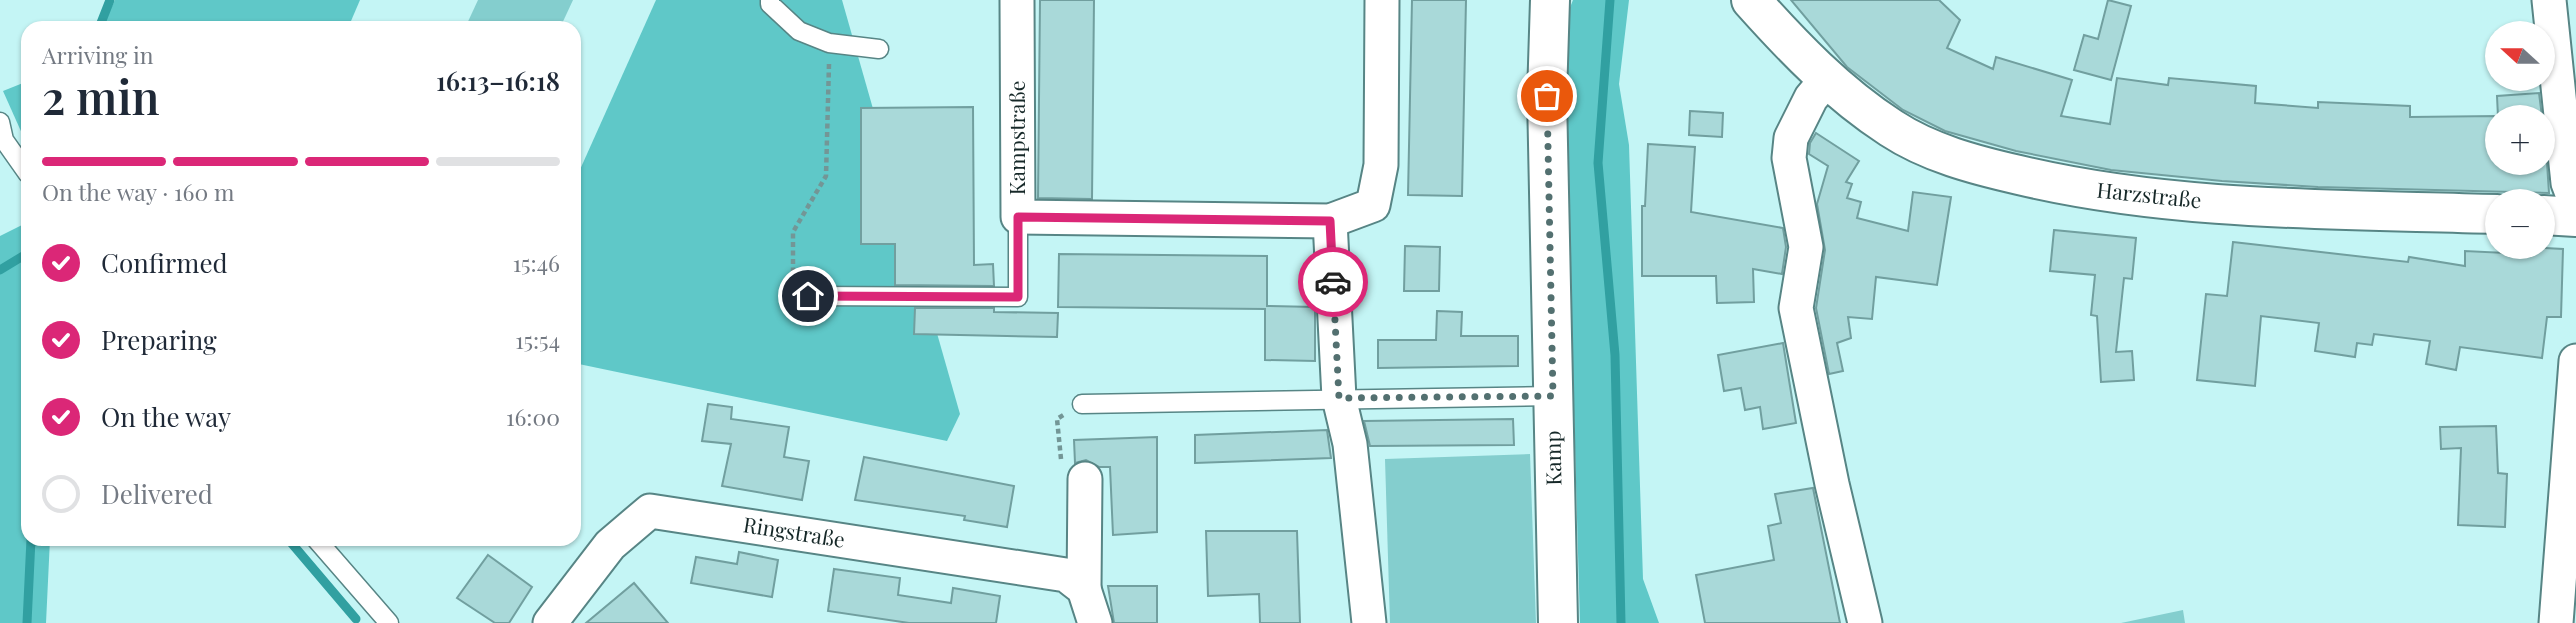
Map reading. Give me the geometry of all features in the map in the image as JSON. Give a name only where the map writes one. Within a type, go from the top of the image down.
[{"type":"main road","name":"Kamp","points":[[1550,0],[1546,46],[1558,623]]},
{"type":"main road","name":"Harzstraße","points":[[1751,0],[1827,79],[1892,129],[1971,164],[2039,180],[2165,201],[2485,214]]},
{"type":"main road","points":[[2555,215],[2576,216]]},
{"type":"street","name":"Kampstraße","points":[[1017,0],[1018,217],[1330,221],[1373,205],[1381,165],[1382,0]]},
{"type":"street","points":[[2549,0],[2568,183],[2576,204]]},
{"type":"street","points":[[1827,79],[1811,98],[1791,138],[1789,158],[1805,247],[1796,308],[1832,484],[1865,623]]},
{"type":"street","points":[[1330,221],[1339,398],[1350,444],[1369,623]]},
{"type":"street","points":[[2556,623],[2576,361]]},
{"type":"street","points":[[1085,479],[1084,589],[1094,614],[1094,623]]},
{"type":"street","name":"Ringstraße","points":[[550,623],[610,545],[650,511],[1066,575],[1084,589]]},
{"type":"lane","points":[[770,0],[770,4],[799,31],[830,43],[879,49]]},
{"type":"lane","points":[[0,122],[4,140],[21,164]]},
{"type":"lane","points":[[808,296],[1018,297],[1018,217]]},
{"type":"lane","points":[[1082,404],[1553,396]]},
{"type":"lane","points":[[322,546],[389,623]]},
{"type":"path","points":[[808,296],[793,298],[793,233],[826,176],[830,43]]},
{"type":"path","points":[[1082,404],[1056,419],[1063,477],[1085,479]]},
{"type":"shaded area","points":[[115,0],[360,0],[351,21],[104,21]]},
{"type":"shaded area","points":[[478,0],[573,0],[563,21],[468,21]]},
{"type":"shaded area","points":[[656,0],[842,0],[960,414],[947,441],[581,364],[581,167]]},
{"type":"shaded area","points":[[1573,0],[1629,0],[1619,84],[1629,145],[1643,579],[1659,623],[1580,623],[1563,25]]},
{"type":"shaded area","points":[[21,84],[21,131],[3,91]]},
{"type":"shaded area","points":[[21,226],[21,546],[50,546],[46,623],[0,623],[0,236]]},
{"type":"shaded area","points":[[1530,454],[1536,623],[1390,623],[1385,459]]},
{"type":"shaded area","points":[[2183,610],[2185,623],[2121,623]]},
{"type":"building","points":[[1040,0],[1094,0],[1092,199],[1038,198]]},
{"type":"building","points":[[1412,0],[1466,0],[1462,196],[1408,195]]},
{"type":"building","points":[[1791,0],[1939,0],[1960,20],[1947,48],[1993,69],[1996,57],[2072,80],[2061,116],[2110,124],[2117,78],[2168,85],[2169,78],[2256,86],[2255,103],[2318,108],[2318,102],[2410,106],[2410,117],[2485,116],[2485,175],[2548,175],[2549,189],[2485,189],[2485,191],[2318,187],[2111,170],[2016,151],[1945,131],[1903,110],[1847,67]]},
{"type":"building","points":[[2108,0],[2131,6],[2111,80],[2074,70],[2084,35],[2098,39]]},
{"type":"building","points":[[2539,93],[2540,105],[2497,105],[2497,96]]},
{"type":"building","points":[[973,107],[974,265],[993,264],[994,286],[895,285],[895,244],[861,244],[861,108]]},
{"type":"building","points":[[1690,111],[1723,113],[1722,137],[1689,135]]},
{"type":"building","points":[[1816,133],[1859,161],[1846,182],[1852,184],[1847,198],[1861,202],[1857,218],[1908,231],[1913,192],[1951,197],[1937,285],[1876,277],[1872,319],[1848,317],[1851,338],[1837,343],[1843,371],[1829,374],[1816,308],[1825,250],[1817,204],[1828,166],[1809,154],[1810,143]]},
{"type":"building","points":[[1648,144],[1695,147],[1691,212],[1783,228],[1786,247],[1782,274],[1753,269],[1754,302],[1717,303],[1716,276],[1642,276],[1642,206],[1645,206]]},
{"type":"building","points":[[2054,230],[2136,238],[2132,279],[2124,278],[2116,352],[2132,351],[2134,380],[2101,382],[2097,316],[2091,315],[2095,275],[2050,271]]},
{"type":"building","points":[[2233,242],[2408,262],[2409,257],[2465,266],[2465,251],[2485,252],[2485,259],[2555,259],[2555,249],[2563,249],[2561,317],[2547,317],[2542,358],[2460,347],[2456,370],[2426,364],[2430,341],[2374,334],[2372,345],[2357,343],[2355,357],[2315,351],[2319,323],[2261,316],[2255,386],[2197,380],[2206,294],[2227,296]]},
{"type":"building","points":[[1405,246],[1440,247],[1439,291],[1404,291]]},
{"type":"building","points":[[1059,254],[1267,256],[1267,306],[1315,307],[1315,361],[1265,360],[1265,309],[1058,307]]},
{"type":"building","points":[[915,308],[994,308],[994,312],[1058,313],[1057,337],[914,334]]},
{"type":"building","points":[[1437,311],[1462,312],[1461,336],[1518,336],[1518,366],[1378,368],[1378,340],[1436,340]]},
{"type":"building","points":[[1783,343],[1796,423],[1763,429],[1760,407],[1745,410],[1741,388],[1724,391],[1718,355]]},
{"type":"building","points":[[708,404],[732,407],[731,419],[789,427],[784,457],[809,461],[802,500],[722,486],[731,444],[702,441]]},
{"type":"building","points":[[1513,419],[1514,445],[1370,446],[1364,421]]},
{"type":"building","points":[[2496,426],[2498,473],[2507,474],[2505,527],[2458,525],[2461,448],[2441,449],[2440,427]]},
{"type":"building","points":[[1327,430],[1331,458],[1195,463],[1195,435]]},
{"type":"building","points":[[1157,437],[1157,532],[1113,535],[1110,467],[1099,467],[1086,460],[1075,463],[1074,440]]},
{"type":"building","points":[[864,457],[1014,486],[1007,527],[964,520],[965,516],[855,500]]},
{"type":"building","points":[[1813,488],[1840,623],[1705,623],[1696,575],[1774,560],[1768,526],[1781,523],[1775,494]]},
{"type":"building","points":[[1206,531],[1297,531],[1300,623],[1260,623],[1259,594],[1208,596]]},
{"type":"building","points":[[739,552],[778,560],[772,597],[691,583],[696,557],[737,564]]},
{"type":"building","points":[[488,555],[532,587],[509,623],[495,623],[457,598]]},
{"type":"building","points":[[834,569],[900,578],[898,595],[951,603],[953,588],[1000,596],[996,623],[909,623],[828,611]]},
{"type":"building","points":[[634,583],[668,623],[586,623]]},
{"type":"building","points":[[1108,586],[1157,586],[1157,623],[1114,623]]},
{"type":"waterway","points":[[102,21],[110,0]]},
{"type":"waterway","points":[[1610,0],[1598,163],[1615,355],[1621,623]]},
{"type":"waterway","points":[[0,270],[21,257]]},
{"type":"waterway","points":[[27,623],[31,546]]},
{"type":"waterway","points":[[294,546],[356,619]]},
{"type":"way so far","points":[[1333,282],[1339,398],[1553,396],[1547,96]]},
{"type":"route","points":[[808,296],[1018,297],[1018,217],[1330,221],[1333,282]]}]
